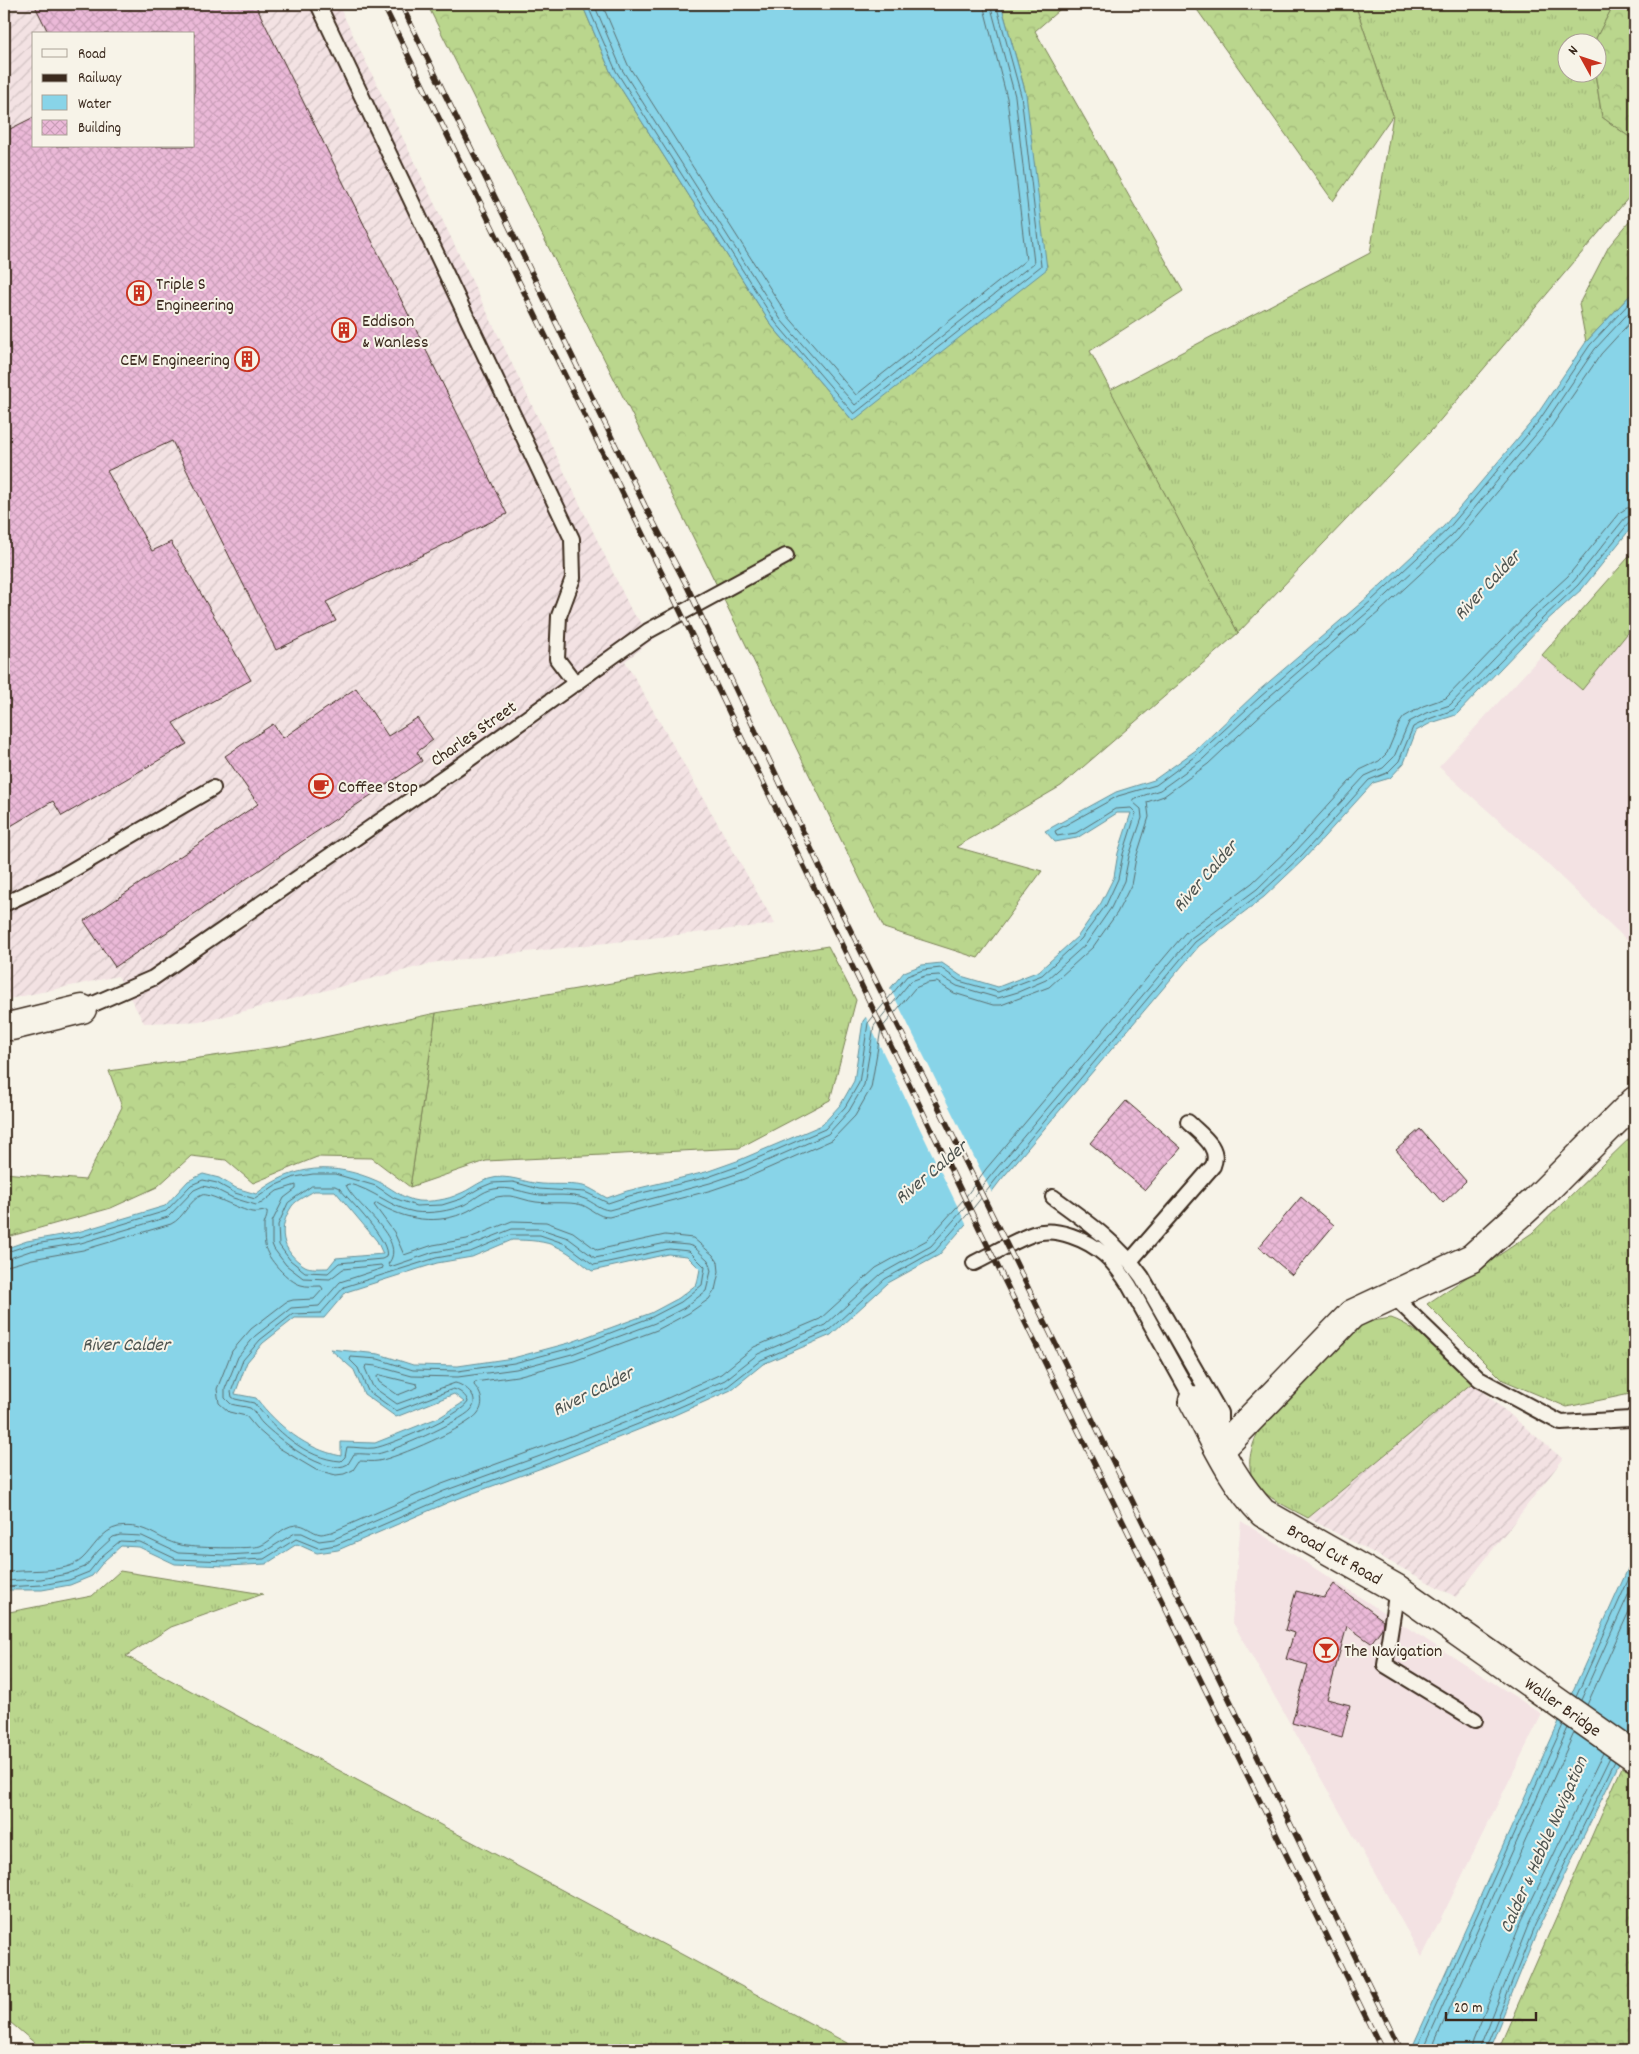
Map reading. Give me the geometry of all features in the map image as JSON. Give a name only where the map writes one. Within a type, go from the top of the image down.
[{"type":"street","points":[[4,1026],[12,1026],[82,1009]]},
{"type":"street","points":[[1220,1450],[1352,1314],[1472,1258],[1536,1200],[1635,1102]]},
{"type":"street","name":"Broad Cut Road","points":[[1192,1400],[1248,1497],[1263,1513],[1397,1589],[1516,1674]]},
{"type":"street","name":"Waller Bridge","points":[[1516,1674],[1635,1757]]},
{"type":"lane","points":[[318,4],[572,539],[573,578],[559,616],[558,659],[576,684]]},
{"type":"lane","name":"Charles Street","points":[[82,1009],[153,978],[576,684],[648,631],[786,556]]},
{"type":"lane","points":[[4,904],[57,879],[212,788]]},
{"type":"lane","points":[[1131,1260],[1213,1166],[1216,1158],[1214,1149],[1188,1122]]},
{"type":"lane","points":[[1053,1197],[1106,1235],[1131,1260],[1151,1290],[1220,1413],[1220,1450]]},
{"type":"lane","points":[[974,1263],[1034,1234],[1050,1232],[1070,1236],[1104,1254],[1130,1285],[1192,1400]]},
{"type":"lane","points":[[1392,1295],[1479,1379],[1561,1423],[1630,1419],[1635,1415]]},
{"type":"lane","points":[[1397,1589],[1385,1665],[1475,1720]]},
{"type":"shaded area","points":[[4,4],[338,4],[632,612],[655,638],[625,661],[775,924],[437,962],[206,1021],[144,1023],[118,976],[4,1000]]},
{"type":"shaded area","points":[[1635,624],[1635,948],[1545,862],[1439,767],[1542,655],[1582,689]]},
{"type":"shaded area","points":[[1472,1383],[1563,1459],[1456,1597],[1308,1518]]},
{"type":"shaded area","points":[[1241,1521],[1542,1714],[1422,1957],[1232,1621]]},
{"type":"green space","points":[[427,4],[582,4],[611,73],[772,326],[853,421],[1026,94],[1001,4],[1066,4],[1035,31],[1183,291],[1090,351],[1238,633],[1061,786],[956,847],[1042,871],[978,958],[884,928],[706,563]]},
{"type":"green space","points":[[1193,4],[1355,4],[1393,115],[1333,201]]},
{"type":"green space","points":[[1355,4],[1614,4],[1599,32],[1556,32],[1556,82],[1596,82],[1602,117],[1635,141],[1635,190],[1431,431],[1238,633],[1110,390],[1370,253],[1393,115]]},
{"type":"green space","points":[[1614,4],[1635,4],[1635,141],[1602,117],[1596,82],[1606,82],[1606,32],[1599,32]]},
{"type":"green space","points":[[1635,215],[1635,290],[1586,342],[1579,304],[1609,246]]},
{"type":"green space","points":[[1635,550],[1635,624],[1582,690],[1542,655]]},
{"type":"green space","points":[[828,946],[856,1000],[830,1100],[739,1148],[486,1161],[410,1187],[436,1013]]},
{"type":"green space","points":[[436,1013],[410,1187],[372,1158],[317,1157],[253,1183],[226,1160],[191,1156],[157,1187],[111,1208],[4,1238],[4,1173],[85,1180],[122,1107],[109,1071],[283,1046]]},
{"type":"green space","points":[[1635,1133],[1635,1393],[1567,1407],[1503,1380],[1427,1304],[1532,1233]]},
{"type":"green space","points":[[1391,1318],[1403,1323],[1424,1338],[1472,1383],[1308,1518],[1278,1502],[1257,1484],[1251,1474],[1250,1461],[1253,1445],[1261,1426],[1358,1326]]},
{"type":"green space","points":[[120,1571],[263,1594],[171,1627],[126,1656],[860,2050],[43,2050],[4,2017],[4,1613],[92,1596]]},
{"type":"green space","points":[[1622,1767],[1635,1775],[1635,2050],[1498,2050]]},
{"type":"water","points":[[582,4],[1001,4],[1026,94],[1047,269],[853,421],[772,326],[611,73]]},
{"type":"water","name":"River Calder","points":[[1635,290],[1635,523],[1582,589],[1544,623],[1456,715],[1431,723],[1416,731],[1404,763],[1390,778],[1373,783],[1304,859],[1264,897],[1199,946],[939,1255],[888,1283],[831,1335],[763,1364],[731,1390],[668,1418],[449,1502],[338,1550],[317,1553],[297,1544],[266,1564],[226,1566],[175,1564],[139,1547],[121,1546],[105,1560],[92,1576],[70,1585],[42,1590],[10,1590],[4,1593],[4,1249],[27,1241],[78,1232],[165,1206],[188,1181],[203,1174],[219,1178],[236,1188],[256,1194],[284,1177],[314,1169],[330,1169],[361,1175],[377,1181],[407,1198],[418,1201],[434,1201],[449,1198],[485,1180],[496,1177],[542,1184],[582,1186],[590,1188],[607,1198],[627,1191],[706,1172],[822,1125],[841,1104],[854,1081],[863,1021],[904,972],[922,965],[942,963],[961,976],[998,987],[1039,971],[1078,936],[1101,903],[1114,877],[1118,853],[1131,813],[1117,813],[1077,838],[1055,842],[1045,831],[1116,792],[1154,780],[1196,750],[1256,693],[1368,597],[1444,526],[1534,419],[1586,342]],"holes":[[[314,1191],[335,1191],[377,1241],[383,1254],[336,1258],[328,1268],[307,1267],[297,1260],[286,1247],[283,1231],[284,1223],[292,1206]],[[512,1240],[537,1241],[556,1246],[592,1271],[668,1254],[687,1256],[700,1269],[697,1284],[679,1298],[651,1313],[569,1343],[513,1358],[458,1366],[413,1365],[379,1354],[330,1349],[354,1370],[364,1394],[396,1417],[454,1394],[464,1402],[440,1417],[375,1443],[341,1442],[341,1456],[316,1448],[293,1435],[256,1398],[235,1394],[247,1362],[263,1343],[295,1318],[324,1318],[346,1292],[437,1263],[472,1257]]]},
{"type":"water","name":"Calder & Hebble Navigation","points":[[1635,1553],[1635,1731],[1539,1927],[1489,2050],[1411,2050]]},
{"type":"pier","points":[[889,986],[993,1195],[967,1226],[865,1015]]},
{"type":"building","points":[[34,4],[255,4],[507,514],[326,602],[336,621],[276,650],[172,441],[107,471],[152,551],[171,542],[251,680],[173,723],[187,744],[62,816],[53,801],[4,830],[4,132],[32,118],[32,148],[195,148],[195,32],[48,32]]},
{"type":"building","points":[[356,688],[388,736],[417,718],[433,740],[417,752],[422,761],[115,967],[84,921],[258,804],[225,756],[273,724],[283,738]]},
{"type":"building","points":[[1126,1101],[1181,1148],[1145,1190],[1090,1143]]},
{"type":"building","points":[[1420,1129],[1466,1181],[1443,1203],[1396,1150]]},
{"type":"building","points":[[1301,1197],[1334,1225],[1292,1275],[1259,1247]]},
{"type":"building","points":[[1334,1584],[1383,1620],[1382,1628],[1371,1643],[1347,1626],[1327,1699],[1350,1705],[1342,1737],[1292,1723],[1308,1665],[1286,1659],[1294,1633],[1285,1630],[1296,1591],[1324,1598]]},
{"type":"railway","points":[[383,4],[997,1265],[1382,2050]]},
{"type":"railway","points":[[401,4],[645,506],[686,584],[833,895],[1013,1257],[1401,2050]]},
{"type":"place","name":"Triple S Engineering","points":[[139,293]]},
{"type":"place","name":"Eddison & Wanless","points":[[344,330]]},
{"type":"place","name":"CEM Engineering","points":[[247,359]]},
{"type":"place","name":"Coffee Stop","points":[[321,786]]},
{"type":"place","name":"The Navigation","points":[[1326,1650]]}]
